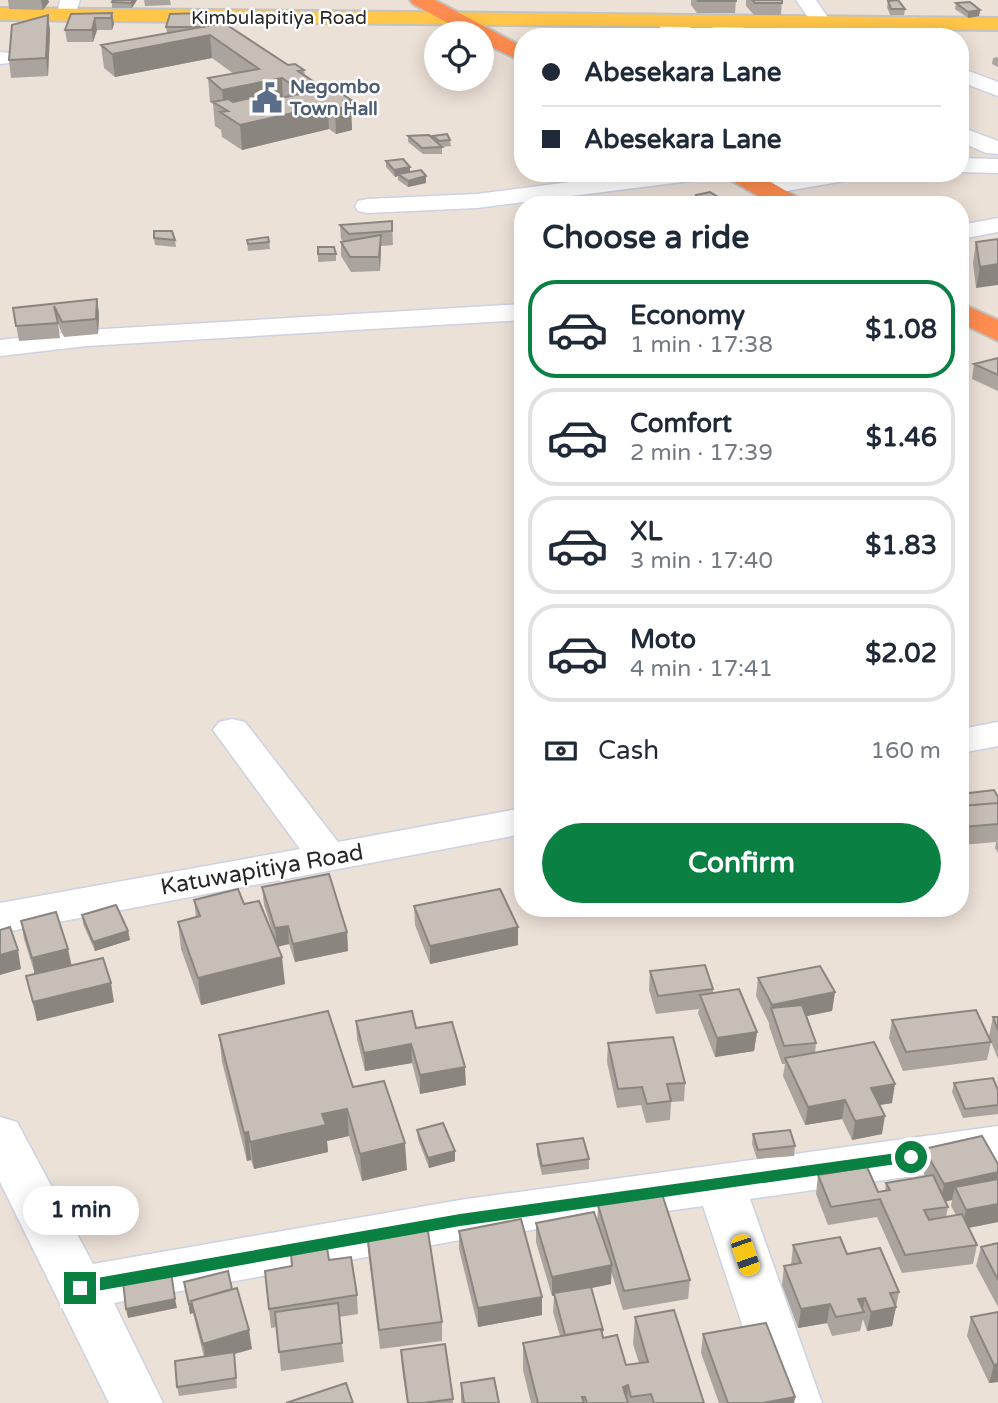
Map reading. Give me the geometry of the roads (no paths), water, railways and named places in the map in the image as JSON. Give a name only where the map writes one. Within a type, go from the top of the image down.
[{"type":"highway","points":[[398,0],[426,9]]},
{"type":"highway","points":[[494,43],[514,52]]},
{"type":"highway","points":[[494,54],[514,66]]},
{"type":"highway","points":[[732,182],[765,196]]},
{"type":"highway","points":[[747,182],[765,196]]},
{"type":"highway","points":[[969,300],[998,316]]},
{"type":"highway","points":[[969,316],[998,332]]},
{"type":"main road","name":"Kimbulapitiya Road","points":[[0,14],[68,7],[426,9],[448,21]]},
{"type":"main road","name":"Kimbulapitiya Road","points":[[494,24],[664,21],[998,24]]},
{"type":"street","points":[[806,0],[821,22]]},
{"type":"street","points":[[664,21],[678,28]]},
{"type":"street","points":[[717,22],[729,28]]},
{"type":"street","points":[[913,23],[923,28]]},
{"type":"street","points":[[969,67],[998,90]]},
{"type":"street","points":[[969,139],[996,157]]},
{"type":"street","points":[[969,163],[996,157]]},
{"type":"street","points":[[516,196],[627,182]]},
{"type":"street","points":[[765,196],[817,182]]},
{"type":"street","points":[[367,206],[477,201],[514,196]]},
{"type":"street","points":[[969,230],[998,225]]},
{"type":"street","points":[[0,348],[87,338],[514,313]]},
{"type":"street","points":[[232,730],[328,858]]},
{"type":"street","points":[[969,739],[998,734]]},
{"type":"street","name":"Katuwapitiya Road","points":[[0,918],[514,823]]},
{"type":"street","points":[[0,1135],[80,1288],[136,1403]]},
{"type":"street","points":[[80,1288],[460,1220],[998,1145]]},
{"type":"street","points":[[720,1183],[795,1403]]},
{"type":"place","name":"Negombo Town Hall","points":[[267,98]]}]
